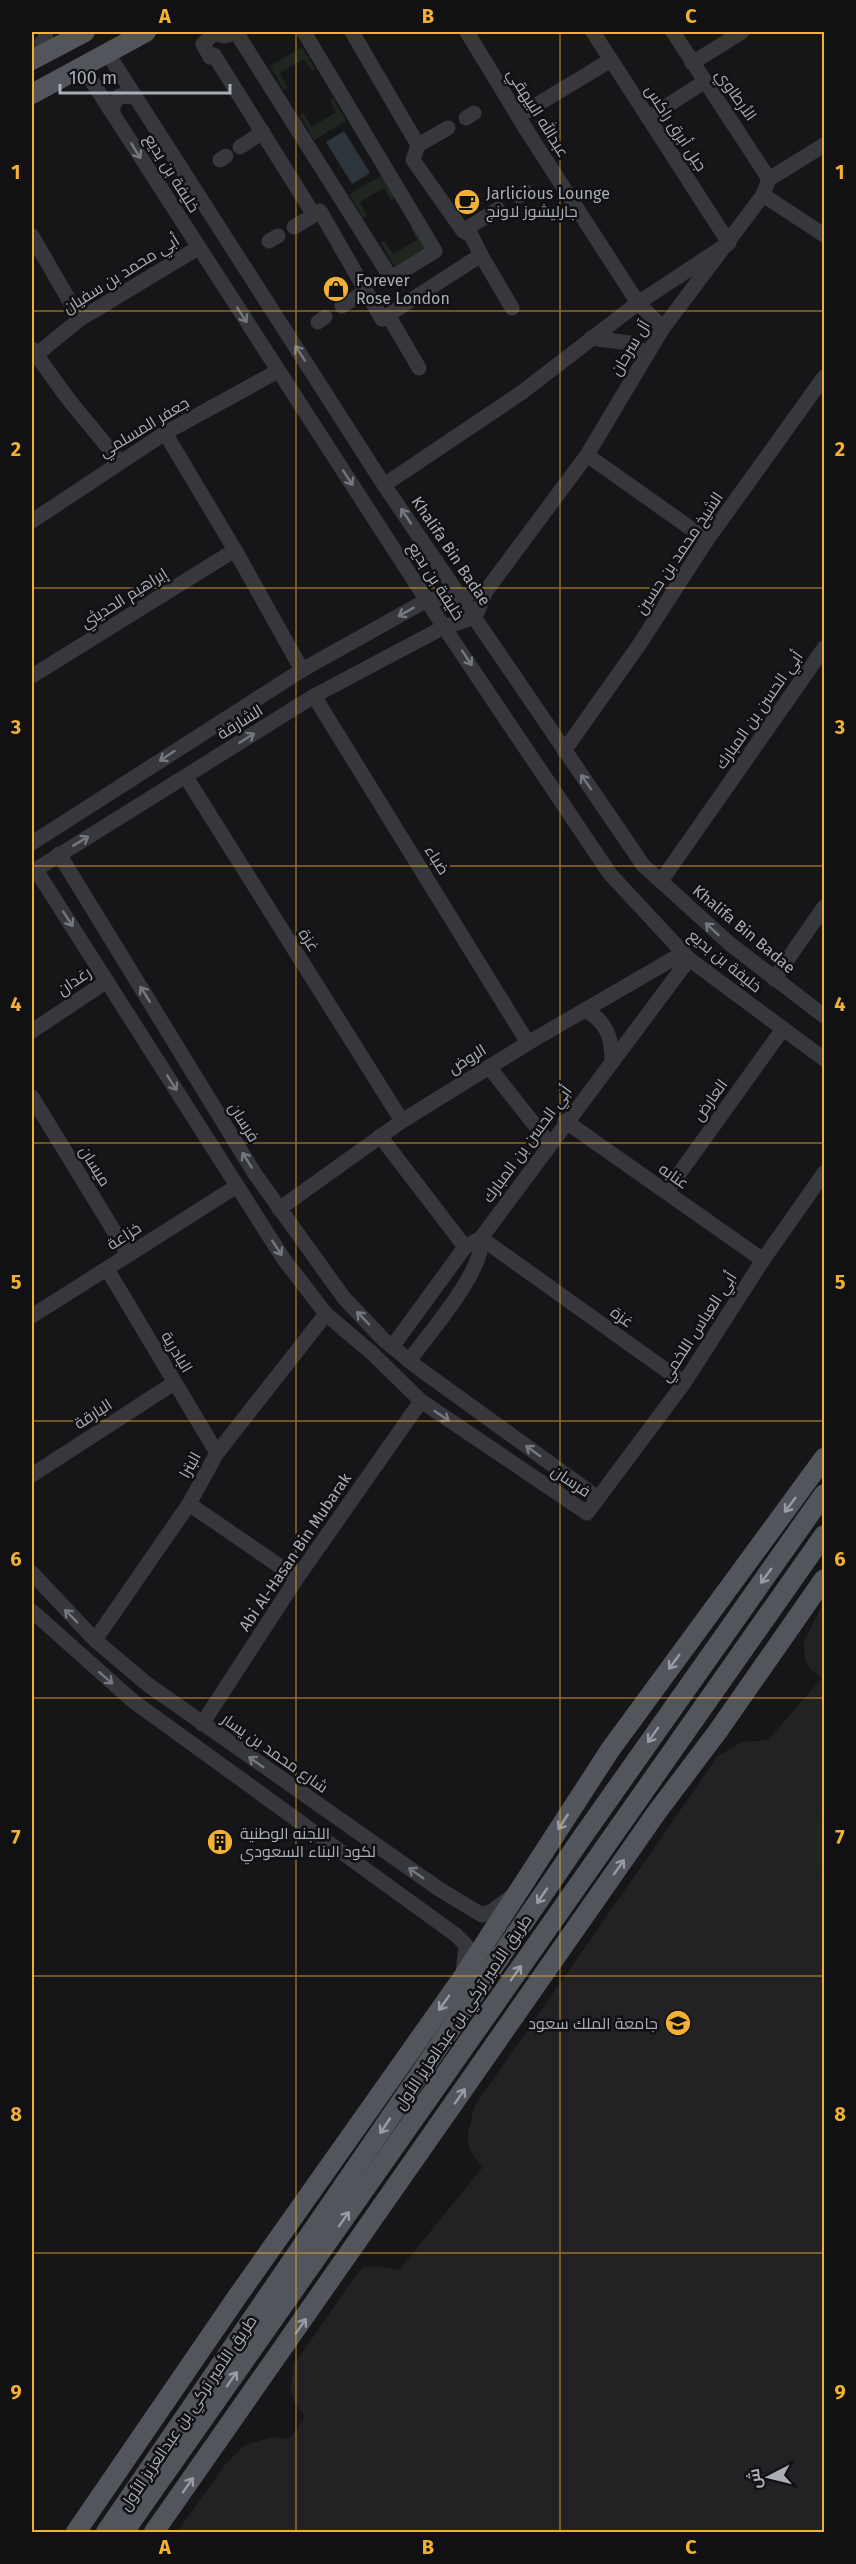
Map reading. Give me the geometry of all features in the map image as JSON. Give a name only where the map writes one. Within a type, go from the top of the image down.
[{"type":"main road","points":[[32,60],[85,32]]},
{"type":"main road","points":[[32,94],[146,32]]},
{"type":"main road","points":[[76,2532],[463,1977],[610,1750],[825,1458]]},
{"type":"main road","name":"طريق الأمير تركي بن عبدالعزيز الأول","points":[[106,2532],[583,1836],[825,1494]]},
{"type":"main road","name":"طريق الأمير تركي بن عبدالعزيز الأول","points":[[124,2532],[825,1534]]},
{"type":"main road","points":[[754,1634],[825,1566]]},
{"type":"main road","points":[[154,2532],[657,1812],[718,1731],[825,1579]]},
{"type":"main road","points":[[583,1836],[603,1791],[627,1748],[647,1700]]},
{"type":"main road","points":[[83,2532],[90,2511]]},
{"type":"street","points":[[32,55],[45,39],[46,32]]},
{"type":"street","points":[[304,32],[343,91],[440,250],[390,283],[255,69],[238,32],[220,36],[214,33],[203,44],[210,57],[214,55],[234,83],[314,215]]},
{"type":"street","points":[[352,32],[368,74],[418,145]]},
{"type":"street","name":"عبدالله البيهقي","points":[[467,32],[638,303],[663,328]]},
{"type":"street","name":"جبل أبرق راكس","points":[[593,32],[729,243]]},
{"type":"street","name":"الأرطاوي","points":[[673,32],[769,178]]},
{"type":"street","points":[[692,63],[742,32]]},
{"type":"street","name":"Khalifa Bin Badae","points":[[108,54],[384,485],[643,865],[730,944],[825,1016]]},
{"type":"street","points":[[518,116],[611,60]]},
{"type":"street","name":"خليفة بن بديع","points":[[82,66],[444,627],[610,874],[686,956],[825,1059]]},
{"type":"street","points":[[648,118],[704,82]]},
{"type":"street","points":[[114,115],[112,108],[119,96],[135,97]]},
{"type":"street","points":[[448,128],[418,145],[413,160],[481,255],[512,308]]},
{"type":"street","points":[[240,147],[267,136]]},
{"type":"street","points":[[769,178],[825,145]]},
{"type":"street","name":"آل سرحان","points":[[475,617],[486,591],[587,455],[663,328],[763,195],[769,178]]},
{"type":"street","points":[[763,195],[825,235]]},
{"type":"street","points":[[465,235],[498,209]]},
{"type":"street","points":[[294,227],[320,211],[382,319],[481,255]]},
{"type":"street","points":[[32,236],[80,319]]},
{"type":"street","points":[[384,485],[521,393],[638,303],[729,243]]},
{"type":"street","name":"أبي محمد بن سفيان","points":[[34,352],[80,319],[198,248]]},
{"type":"street","points":[[342,306],[370,295]]},
{"type":"street","points":[[388,315],[419,368]]},
{"type":"street","points":[[591,338],[630,343],[647,354]]},
{"type":"street","points":[[34,352],[120,462]]},
{"type":"street","name":"جعفر المسلمي","points":[[32,521],[165,433],[278,371]]},
{"type":"street","name":"الشيخ محمد بن حسين","points":[[564,751],[639,645],[707,540],[825,376]]},
{"type":"street","points":[[165,433],[235,550],[302,670]]},
{"type":"street","points":[[587,455],[707,540]]},
{"type":"street","name":"إبراهيم الحديثي","points":[[32,676],[235,550]]},
{"type":"street","points":[[461,596],[486,591]]},
{"type":"street","name":"الشارقة","points":[[32,843],[302,670],[427,600],[461,596]]},
{"type":"street","name":"الشارقة","points":[[34,871],[314,696],[444,627],[475,617]]},
{"type":"street","name":"أبي الحسن بن المبارك","points":[[661,881],[825,648]]},
{"type":"street","name":"ضباء","points":[[314,696],[528,1043]]},
{"type":"street","name":"غزة","points":[[186,777],[402,1121]]},
{"type":"street","name":"فرسان","points":[[34,871],[107,981],[283,1258],[326,1314],[421,1401],[586,1513],[597,1498],[401,1354],[344,1298],[279,1209],[59,854]]},
{"type":"street","points":[[774,979],[825,907]]},
{"type":"street","name":"الروض","points":[[279,1209],[402,1121],[528,1043],[686,956]]},
{"type":"street","name":"أبي الحسن بن المبارك","points":[[401,1354],[465,1247],[480,1238],[686,956]]},
{"type":"street","name":"رغدان","points":[[32,1031],[107,981]]},
{"type":"street","points":[[585,1010],[598,1017],[612,1039],[612,1060]]},
{"type":"street","name":"العارض","points":[[666,1192],[783,1029]]},
{"type":"street","points":[[489,1067],[549,1143]]},
{"type":"street","name":"ميسان","points":[[32,1097],[128,1254]]},
{"type":"street","name":"عنابه","points":[[565,1121],[763,1260]]},
{"type":"street","points":[[380,1136],[465,1247]]},
{"type":"street","name":"أبي العباس اللخمي","points":[[597,1498],[684,1383],[763,1260],[825,1173]]},
{"type":"street","name":"خزاعة","points":[[32,1316],[237,1186]]},
{"type":"street","points":[[385,1366],[401,1354],[476,1268],[482,1248],[480,1238]]},
{"type":"street","name":"غزة","points":[[480,1238],[684,1383]]},
{"type":"street","name":"البادرية","points":[[107,1269],[217,1453]]},
{"type":"street","name":"البترا","points":[[95,1640],[189,1504],[217,1453],[326,1314]]},
{"type":"street","name":"البارقة","points":[[32,1475],[174,1383]]},
{"type":"street","name":"Abi Al-Hasan Bin Mubarak","points":[[202,1724],[297,1578],[421,1401]]},
{"type":"street","points":[[189,1504],[297,1578]]},
{"type":"street","name":"شارع محمد بن يسار","points":[[32,1573],[95,1640],[147,1684],[439,1889],[482,1915],[492,1911],[518,1892]]},
{"type":"street","points":[[32,1611],[133,1701],[466,1945],[463,1977]]},
{"type":"street","points":[[425,1914],[445,1916],[453,1906],[439,1889]]},
{"type":"shaded area","points":[[302,47],[315,69],[312,71],[304,59],[280,73],[288,88],[284,90],[270,66]]},
{"type":"shaded area","points":[[333,98],[346,121],[314,140],[300,115],[303,113],[312,127],[336,112],[330,100]]},
{"type":"shaded area","points":[[344,131],[370,173],[352,184],[326,142]]},
{"type":"shaded area","points":[[382,175],[395,198],[391,200],[384,188],[360,202],[367,216],[363,218],[349,194]]},
{"type":"shaded area","points":[[414,226],[427,248],[395,267],[381,243],[384,240],[393,254],[417,240],[411,228]]},
{"type":"shaded area","name":"جامعة الملك سعود","points":[[824,1602],[824,2532],[177,2532],[225,2465],[245,2445],[272,2437],[289,2439],[296,2430],[305,2417],[294,2402],[291,2390],[293,2366],[354,2278],[363,2268],[375,2266],[399,2270],[482,2168],[470,2150],[467,2138],[474,2107],[718,1756],[742,1742],[768,1740],[822,1678],[810,1669],[805,1660],[804,1641]]},
{"type":"shaded area","points":[[821,1803],[824,1805],[824,1882],[818,1874],[812,1854],[813,1833]]},
{"type":"place","name":"Jarlicious Lounge جارليشوز لاونج","points":[[467,202]]},
{"type":"place","name":"Forever Rose London","points":[[336,289]]},
{"type":"place","name":"اللجنه الوطنية لكود البناء السعودي","points":[[220,1842]]},
{"type":"place","name":"جامعة الملك سعود","points":[[678,2023]]}]
